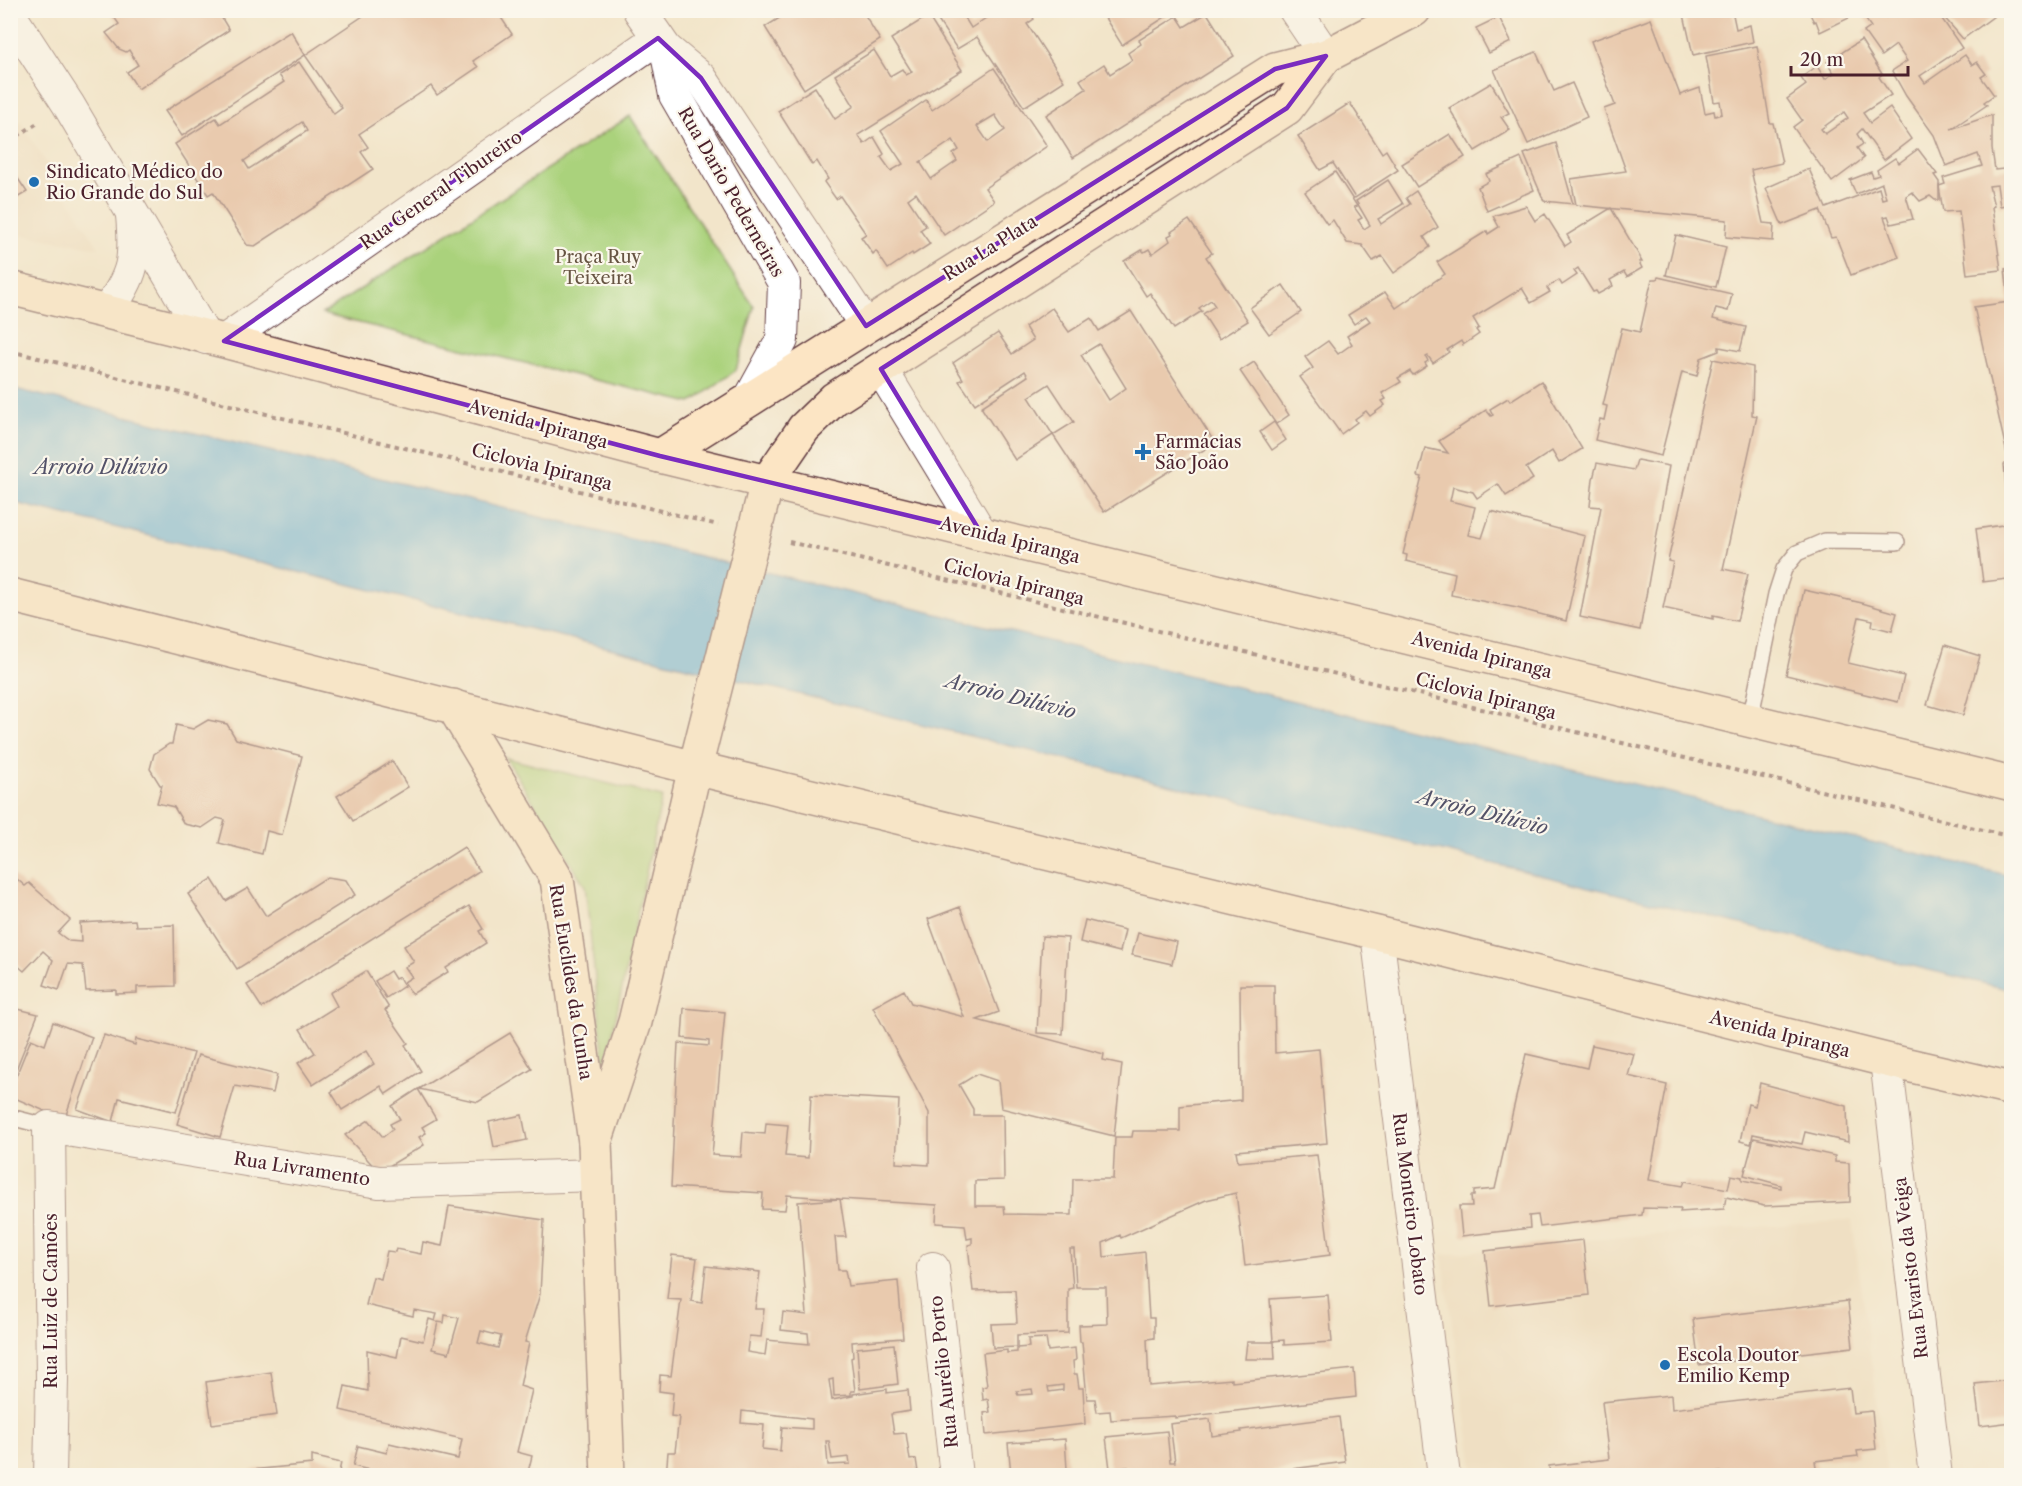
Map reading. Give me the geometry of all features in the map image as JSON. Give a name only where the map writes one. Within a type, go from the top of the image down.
[{"type":"main road","name":"Rua La Plata","points":[[660,456],[1275,69],[1326,56],[1414,10]]},
{"type":"main road","name":"Rua La Plata","points":[[767,482],[804,428],[834,399],[1287,108],[1326,56]]},
{"type":"main road","name":"Avenida Ipiranga","points":[[10,288],[107,311],[660,456],[2012,784]]},
{"type":"main road","name":"Rua Euclides da Cunha","points":[[595,1142],[635,1022],[695,768],[767,482]]},
{"type":"main road","name":"Avenida Ipiranga","points":[[10,595],[695,768],[2012,1089]]},
{"type":"main road","name":"Rua Euclides da Cunha","points":[[453,706],[557,879],[595,1142],[608,1476]]},
{"type":"street","name":"Rua Dario Pederneiras","points":[[639,10],[662,44],[701,78],[866,326]]},
{"type":"street","points":[[1295,10],[1326,56]]},
{"type":"street","points":[[10,15],[68,104],[132,212],[215,340]]},
{"type":"street","name":"Rua Dario Pederneiras","points":[[662,44],[675,95],[784,283],[782,340],[749,400]]},
{"type":"street","name":"Rua General Tibureiro","points":[[215,340],[662,44]]},
{"type":"street","points":[[107,311],[123,288],[134,257],[132,212]]},
{"type":"street","points":[[881,369],[981,533]]},
{"type":"street","name":"Rua Monteiro Lobato","points":[[1377,933],[1444,1476]]},
{"type":"street","name":"Rua Evaristo da Veiga","points":[[1886,1060],[1936,1476]]},
{"type":"street","name":"Rua Livramento","points":[[49,1127],[379,1182],[597,1175]]},
{"type":"street","name":"Rua Luiz de Camões","points":[[49,1127],[52,1368],[50,1476]]},
{"type":"street","name":"Rua Aurélio Porto","points":[[933,1268],[956,1476]]},
{"type":"lane","points":[[1750,720],[1776,594],[1784,569],[1797,553],[1825,541],[1897,542]]},
{"type":"lane","name":"Rua Livramento","points":[[10,1117],[49,1127]]},
{"type":"path","name":"Ciclovia Ipiranga","points":[[10,351],[751,545],[2012,837]]},
{"type":"highlighted area","points":[[658,38],[701,78],[866,326],[1275,69],[1326,56],[1287,108],[881,369],[981,533],[660,456],[224,341]]},
{"type":"shaded area","name":"Sindicato Médico do Rio Grande do Sul","points":[[20,121],[99,248],[11,233],[11,127]]},
{"type":"shaded area","name":"Escola Doutor Emilio Kemp","points":[[1852,1220],[1887,1475],[1474,1475],[1442,1255],[1583,1240]]},
{"type":"green space","name":"Praça Ruy Teixeira","points":[[630,116],[754,307],[736,370],[691,403],[322,314]]},
{"type":"green space","points":[[506,758],[662,797],[605,1069],[585,886]]},
{"type":"water","name":"Arroio Dilúvio","points":[[11,388],[2011,876],[2011,990],[11,502]]},
{"type":"building","points":[[109,10],[217,10],[229,30],[138,89],[127,72],[138,65],[129,50],[126,52],[119,49],[106,33],[119,24]]},
{"type":"building","points":[[372,10],[496,10],[512,34],[473,61],[478,67],[437,95],[431,86],[359,134],[368,147],[361,152],[373,169],[255,246],[247,245],[213,192],[208,195],[175,144],[216,118],[220,124],[284,82],[279,75],[299,62],[334,114],[342,108],[305,55]],"holes":[[[302,122],[307,131],[249,169],[244,161]]]},
{"type":"building","points":[[783,10],[862,10],[880,40],[804,89],[765,27],[786,14]]},
{"type":"building","points":[[936,10],[960,10],[971,28],[998,10],[1028,10],[1034,19],[1027,24],[1064,81],[1024,107],[977,37],[957,49],[933,13]]},
{"type":"building","points":[[1100,10],[1176,10],[1122,45]]},
{"type":"building","points":[[1683,10],[1732,10],[1736,29],[1750,25],[1753,42],[1693,55]]},
{"type":"building","points":[[1808,10],[1845,10],[1849,18],[1820,32]]},
{"type":"building","points":[[1859,10],[1990,10],[1994,16],[1963,39],[1942,15],[1940,16],[1962,48],[1920,76],[1925,83],[1965,55],[1972,65],[1977,62],[1986,74],[1981,77],[1994,95],[1984,102],[1987,105],[1951,129],[1992,115],[1992,149],[1995,170],[2012,168],[2012,204],[2000,206],[1997,185],[1989,186],[1994,206],[1992,207],[2001,270],[1967,274],[1959,211],[1943,212],[1939,186],[1945,184],[1943,178],[1982,166],[1978,154],[1946,166],[1934,135],[1906,96],[1892,71],[1907,61],[1896,45],[1881,56],[1864,32],[1871,27]]},
{"type":"building","points":[[1207,13],[1234,56],[1073,158],[1046,115],[1086,89],[1080,80],[1104,64],[1110,74],[1132,60],[1128,53],[1141,44],[1139,40],[1177,16],[1184,27]]},
{"type":"building","points":[[928,16],[962,70],[858,135],[864,144],[874,137],[884,154],[881,157],[891,171],[903,164],[881,131],[926,100],[932,110],[994,68],[1047,146],[985,188],[994,201],[944,235],[916,193],[908,199],[926,226],[920,230],[930,244],[888,269],[876,251],[873,254],[861,237],[866,234],[840,196],[836,199],[824,182],[828,179],[817,161],[812,165],[778,111],[815,87],[835,119],[854,106],[835,75],[874,50],[890,76],[902,69],[906,75],[912,72],[891,39]],"holes":[[[995,115],[1005,130],[988,142],[977,126]],[[953,140],[959,150],[953,154],[957,161],[931,179],[920,162]]]},
{"type":"building","points":[[1499,17],[1511,42],[1489,53],[1476,28]]},
{"type":"building","points":[[1651,19],[1680,95],[1700,88],[1705,113],[1714,111],[1715,116],[1722,114],[1720,101],[1714,102],[1706,56],[1757,46],[1770,123],[1773,123],[1782,163],[1751,170],[1763,223],[1774,224],[1773,241],[1726,237],[1727,220],[1576,205],[1571,179],[1626,171],[1604,109],[1615,105],[1591,41]]},
{"type":"building","points":[[291,31],[305,55],[182,136],[165,111]]},
{"type":"building","points":[[1861,40],[1882,74],[1879,77],[1891,95],[1863,113],[1870,123],[1890,108],[1911,139],[1884,160],[1862,129],[1857,134],[1863,144],[1857,148],[1864,158],[1832,182],[1793,127],[1802,120],[1787,99],[1806,85],[1801,78],[1817,66],[1825,79],[1834,73],[1827,62]],"holes":[[[1844,112],[1848,118],[1825,134],[1821,129]]]},
{"type":"building","points":[[1536,52],[1554,91],[1572,83],[1587,117],[1528,144],[1494,70]]},
{"type":"building","points":[[1491,83],[1509,113],[1501,117],[1510,130],[1475,151],[1449,108]]},
{"type":"building","points":[[1350,103],[1382,153],[1386,150],[1398,170],[1355,198],[1333,163],[1320,170],[1298,136]]},
{"type":"building","points":[[1450,134],[1465,157],[1417,187],[1402,164]]},
{"type":"building","points":[[1556,143],[1573,204],[1544,201],[1524,154]]},
{"type":"building","points":[[1918,149],[1937,174],[1934,175],[1939,182],[1939,200],[1930,196],[1920,201],[1912,192],[1906,196],[1913,219],[1891,224],[1888,216],[1884,217],[1899,257],[1851,275],[1836,237],[1831,238],[1820,210],[1782,225],[1766,188],[1809,169],[1826,208],[1879,188],[1882,199],[1886,198],[1882,183],[1856,194],[1850,180],[1871,172],[1873,177],[1879,175],[1877,170],[1895,158],[1899,163]]},
{"type":"building","points":[[1521,158],[1534,190],[1487,211],[1478,187],[1489,181],[1486,174]]},
{"type":"building","points":[[10,167],[27,192],[10,202]]},
{"type":"building","points":[[1335,172],[1357,206],[1354,207],[1362,218],[1358,220],[1364,229],[1370,225],[1356,201],[1388,180],[1403,204],[1378,219],[1381,224],[1410,204],[1406,198],[1416,191],[1438,227],[1424,237],[1430,247],[1394,273],[1382,256],[1373,261],[1362,245],[1347,243],[1333,220],[1327,224],[1305,192]]},
{"type":"building","points":[[1526,206],[1535,221],[1545,214],[1565,246],[1571,242],[1567,235],[1611,208],[1640,257],[1642,262],[1639,262],[1642,268],[1627,277],[1624,272],[1610,280],[1613,286],[1598,294],[1596,291],[1593,292],[1578,268],[1574,271],[1577,275],[1562,285],[1559,280],[1547,288],[1550,292],[1531,303],[1522,288],[1473,318],[1479,328],[1476,330],[1479,334],[1463,345],[1461,341],[1433,363],[1428,356],[1426,357],[1427,366],[1413,375],[1410,371],[1398,378],[1401,382],[1382,393],[1386,399],[1382,401],[1385,405],[1370,416],[1366,411],[1355,419],[1357,422],[1341,434],[1300,377],[1313,368],[1305,357],[1328,341],[1338,354],[1352,344],[1347,336],[1370,321],[1366,316],[1354,324],[1348,315],[1385,292],[1396,308],[1445,274],[1437,262],[1487,231],[1488,234],[1499,227],[1493,216]]},
{"type":"building","points":[[1189,220],[1212,253],[1206,257],[1248,321],[1219,339],[1203,314],[1215,306],[1211,300],[1199,308],[1202,311],[1174,329],[1150,293],[1146,296],[1124,261],[1142,250],[1144,252],[1149,249],[1152,254],[1170,241],[1168,236],[1172,234],[1171,232]]},
{"type":"building","points":[[1676,235],[1726,247],[1716,287],[1666,275]]},
{"type":"building","points":[[2012,268],[2012,599],[2010,599],[2007,579],[1983,582],[1976,529],[2009,524],[2004,464],[2009,463],[1974,307],[2009,302],[2005,269]]},
{"type":"building","points":[[1658,277],[1732,294],[1728,311],[1716,308],[1713,319],[1746,327],[1740,351],[1719,347],[1719,351],[1701,358],[1697,376],[1682,372],[1661,456],[1595,440],[1600,419],[1604,420],[1607,406],[1603,405],[1622,328],[1640,332],[1652,279]]},
{"type":"building","points":[[1283,285],[1301,312],[1269,334],[1250,308]]},
{"type":"building","points":[[1052,308],[1069,332],[1091,318],[1099,331],[1131,311],[1215,443],[1104,512],[1053,435],[1015,460],[981,407],[1028,376],[1025,371],[975,404],[959,381],[963,379],[953,363],[998,333],[1012,354],[1033,340],[1025,327]],"holes":[[[1099,344],[1126,388],[1109,400],[1081,355]],[[1049,384],[1074,422],[1053,435],[1029,397]]]},
{"type":"building","points":[[1713,359],[1753,367],[1752,415],[1757,416],[1723,569],[1748,574],[1737,621],[1713,616],[1713,619],[1663,608],[1673,562],[1668,561]]},
{"type":"building","points":[[1254,362],[1289,415],[1276,424],[1240,371]]},
{"type":"building","points":[[1541,381],[1582,449],[1559,463],[1552,451],[1526,468],[1533,479],[1506,496],[1498,484],[1477,498],[1473,492],[1453,487],[1450,501],[1475,507],[1468,535],[1482,538],[1491,511],[1585,536],[1566,621],[1517,608],[1451,595],[1455,573],[1406,561],[1407,555],[1403,554],[1422,477],[1418,476],[1425,448],[1448,453],[1439,441],[1486,410],[1491,416],[1493,415],[1490,409],[1508,398],[1510,401]]},
{"type":"building","points":[[1274,422],[1286,440],[1272,450],[1260,432]]},
{"type":"building","points":[[1637,460],[1669,466],[1640,630],[1580,617],[1601,507],[1590,506],[1597,463],[1634,470]]},
{"type":"building","points":[[1804,590],[1897,613],[1892,631],[1872,626],[1873,620],[1859,617],[1848,663],[1904,676],[1898,702],[1786,675]]},
{"type":"building","points":[[1945,645],[1980,656],[1963,715],[1927,705]]},
{"type":"building","points":[[208,720],[227,724],[236,739],[302,756],[282,835],[267,831],[262,854],[219,843],[225,820],[217,818],[202,828],[184,824],[174,807],[157,803],[162,785],[150,769],[154,754],[172,744],[176,725],[193,729]]},
{"type":"building","points":[[392,761],[408,787],[353,821],[337,796]]},
{"type":"building","points":[[464,847],[479,871],[262,1008],[247,985]]},
{"type":"building","points":[[10,873],[25,886],[29,883],[70,920],[58,933],[69,941],[81,942],[80,923],[135,920],[136,926],[174,925],[175,986],[137,987],[137,993],[116,994],[116,990],[86,991],[83,965],[68,964],[59,990],[44,985],[53,960],[43,951],[24,971],[10,959]]},
{"type":"building","points":[[327,877],[346,880],[355,895],[237,969],[188,894],[212,879],[226,901],[248,888],[266,916]]},
{"type":"building","points":[[469,906],[483,929],[479,931],[486,943],[446,968],[448,972],[412,994],[404,982],[412,977],[405,967],[414,962],[404,946]]},
{"type":"building","points":[[960,907],[999,1012],[977,1020],[1104,1054],[1103,1060],[1122,1064],[1114,1136],[1001,1108],[998,1081],[977,1074],[959,1085],[973,1109],[973,1115],[1003,1115],[1004,1180],[975,1181],[975,1206],[1004,1206],[1005,1214],[1072,1215],[1073,1179],[1113,1179],[1115,1137],[1132,1137],[1133,1131],[1180,1131],[1180,1106],[1241,1100],[1240,985],[1274,985],[1275,1053],[1319,1049],[1327,1143],[1236,1151],[1238,1162],[1317,1155],[1330,1255],[1245,1266],[1236,1193],[1206,1200],[1121,1238],[1120,1235],[1103,1243],[1104,1257],[1145,1252],[1149,1318],[1154,1318],[1154,1338],[1147,1339],[1149,1386],[1232,1379],[1232,1382],[1354,1369],[1356,1397],[1175,1418],[1175,1416],[1111,1420],[1110,1411],[1097,1412],[1095,1399],[1087,1399],[1079,1325],[1107,1324],[1106,1287],[1076,1287],[1074,1249],[1070,1249],[1073,1288],[1068,1289],[1068,1333],[1017,1335],[1017,1347],[993,1348],[991,1324],[1017,1323],[1015,1290],[973,1291],[968,1245],[972,1244],[972,1238],[967,1239],[965,1225],[936,1223],[937,1205],[787,1195],[785,1210],[762,1209],[763,1193],[671,1187],[678,1043],[709,1046],[709,1041],[682,1038],[684,1008],[725,1012],[712,1155],[741,1157],[743,1132],[765,1134],[766,1123],[788,1125],[785,1156],[808,1158],[811,1095],[899,1100],[896,1163],[929,1165],[929,1113],[873,1007],[904,990],[911,1003],[964,1017],[928,919]]},
{"type":"building","points":[[1085,920],[1125,930],[1120,952],[1080,942]]},
{"type":"building","points":[[1138,933],[1177,942],[1172,964],[1132,955]]},
{"type":"building","points":[[1042,936],[1068,938],[1063,1034],[1037,1033]]},
{"type":"building","points":[[366,971],[389,1008],[385,1010],[408,1043],[405,1045],[421,1071],[386,1094],[381,1086],[342,1110],[331,1092],[374,1064],[366,1051],[313,1085],[298,1063],[315,1053],[300,1029],[337,1006],[330,993]]},
{"type":"building","points":[[390,971],[395,979],[399,977],[404,986],[386,998],[375,981]]},
{"type":"building","points":[[10,1007],[38,1014],[11,1082],[10,1082]]},
{"type":"building","points":[[53,1022],[92,1037],[64,1121],[46,1115],[45,1111],[10,1096],[31,1039],[45,1045]]},
{"type":"building","points":[[510,1033],[532,1069],[478,1102],[419,1089]]},
{"type":"building","points":[[104,1035],[135,1045],[136,1039],[194,1053],[176,1112],[119,1098],[113,1122],[77,1109]]},
{"type":"building","points":[[1592,1045],[1634,1054],[1628,1076],[1667,1085],[1649,1180],[1683,1186],[1685,1181],[1728,1189],[1731,1175],[1742,1177],[1742,1180],[1781,1188],[1781,1185],[1744,1175],[1754,1138],[1835,1156],[1835,1162],[1849,1163],[1850,1202],[1764,1206],[1726,1197],[1724,1209],[1680,1212],[1681,1209],[1643,1208],[1642,1215],[1540,1227],[1538,1215],[1529,1216],[1530,1228],[1462,1236],[1459,1206],[1472,1206],[1471,1196],[1474,1196],[1474,1191],[1495,1189],[1526,1054],[1587,1068]]},
{"type":"building","points":[[198,1055],[277,1075],[273,1093],[235,1086],[220,1137],[177,1124]]},
{"type":"building","points":[[1760,1083],[1847,1106],[1848,1142],[1805,1132],[1802,1144],[1753,1134],[1751,1144],[1740,1141],[1748,1104],[1755,1106]]},
{"type":"building","points":[[418,1089],[436,1119],[422,1127],[426,1133],[419,1137],[424,1145],[379,1172],[345,1135],[369,1120],[383,1137],[393,1129],[390,1124],[400,1119],[392,1106]]},
{"type":"building","points":[[522,1115],[527,1140],[494,1147],[489,1122]]},
{"type":"building","points":[[840,1199],[846,1237],[835,1237],[838,1270],[845,1270],[848,1286],[898,1281],[903,1338],[852,1342],[853,1357],[851,1358],[855,1391],[851,1391],[851,1395],[834,1396],[833,1379],[829,1380],[832,1400],[887,1389],[887,1393],[908,1390],[910,1411],[891,1414],[894,1434],[906,1433],[910,1460],[916,1459],[918,1472],[908,1473],[908,1476],[666,1476],[668,1452],[675,1452],[679,1417],[671,1416],[673,1393],[659,1391],[660,1375],[671,1376],[681,1300],[667,1299],[672,1255],[697,1258],[691,1301],[702,1303],[706,1266],[760,1272],[755,1309],[764,1309],[761,1337],[749,1336],[747,1352],[765,1355],[767,1340],[809,1344],[808,1333],[781,1330],[783,1312],[807,1315],[798,1202]],"holes":[[[742,1411],[812,1419],[812,1429],[782,1427],[780,1451],[762,1449],[764,1425],[741,1423]],[[826,1441],[829,1441],[832,1459],[849,1457],[850,1464],[828,1465]]]},
{"type":"building","points":[[449,1206],[544,1220],[540,1294],[525,1342],[529,1343],[520,1386],[532,1390],[517,1452],[532,1456],[528,1472],[540,1476],[394,1476],[353,1466],[358,1446],[387,1453],[389,1443],[458,1459],[462,1439],[340,1410],[345,1386],[368,1391],[367,1350],[397,1357],[401,1336],[423,1341],[429,1319],[435,1321],[437,1314],[414,1310],[413,1316],[366,1305],[373,1277],[381,1279],[387,1251],[395,1252],[396,1249],[421,1254],[423,1242],[442,1246]],"holes":[[[445,1315],[459,1318],[449,1353],[432,1349],[438,1322],[444,1323]],[[481,1331],[501,1336],[498,1348],[478,1343]]]},
{"type":"building","points":[[1583,1240],[1589,1295],[1491,1306],[1485,1251]]},
{"type":"building","points":[[1328,1295],[1332,1342],[1284,1345],[1284,1340],[1273,1341],[1270,1299]]},
{"type":"building","points":[[1848,1301],[1853,1347],[1699,1365],[1693,1319]]},
{"type":"building","points":[[1046,1338],[1048,1351],[1075,1348],[1074,1374],[1077,1374],[1079,1388],[1083,1388],[1085,1424],[986,1435],[984,1413],[990,1412],[988,1399],[983,1400],[982,1387],[987,1386],[983,1353],[1007,1350],[1007,1353],[1017,1352],[1017,1348],[1029,1347],[1028,1339]],"holes":[[[1063,1385],[1063,1390],[1049,1392],[1048,1387]],[[1032,1389],[1033,1394],[1018,1395],[1016,1391]]]},
{"type":"building","points":[[1247,1342],[1274,1342],[1275,1359],[1245,1359]]},
{"type":"building","points":[[894,1344],[898,1384],[860,1389],[857,1348]]},
{"type":"building","points":[[271,1372],[277,1415],[212,1424],[206,1382]]},
{"type":"building","points":[[2012,1380],[2012,1422],[1980,1426],[1975,1384]]},
{"type":"building","points":[[1850,1388],[1853,1413],[1872,1411],[1876,1449],[1857,1451],[1858,1456],[1815,1461],[1817,1474],[1722,1476],[1721,1472],[1686,1476],[1550,1476],[1549,1466],[1609,1459],[1602,1402],[1671,1395],[1672,1409]]},
{"type":"building","points":[[1339,1417],[1345,1462],[1239,1476],[1129,1476],[1128,1467],[1110,1469],[1106,1437],[1167,1431],[1170,1462],[1175,1462],[1170,1424],[1210,1419],[1212,1436]]},
{"type":"building","points":[[1065,1439],[1067,1469],[1011,1474],[1008,1443]]},
{"type":"building","points":[[312,1456],[341,1463],[338,1476],[252,1476],[251,1470],[312,1464]]},
{"type":"building","points":[[1341,1471],[1341,1476],[1314,1476],[1314,1474]]},
{"type":"place","name":"Sindicato Médico do Rio Grande do Sul","points":[[34,182]]},
{"type":"place","name":"Farmácias São João","points":[[1143,452]]},
{"type":"place","name":"Escola Doutor Emilio Kemp","points":[[1665,1365]]}]
